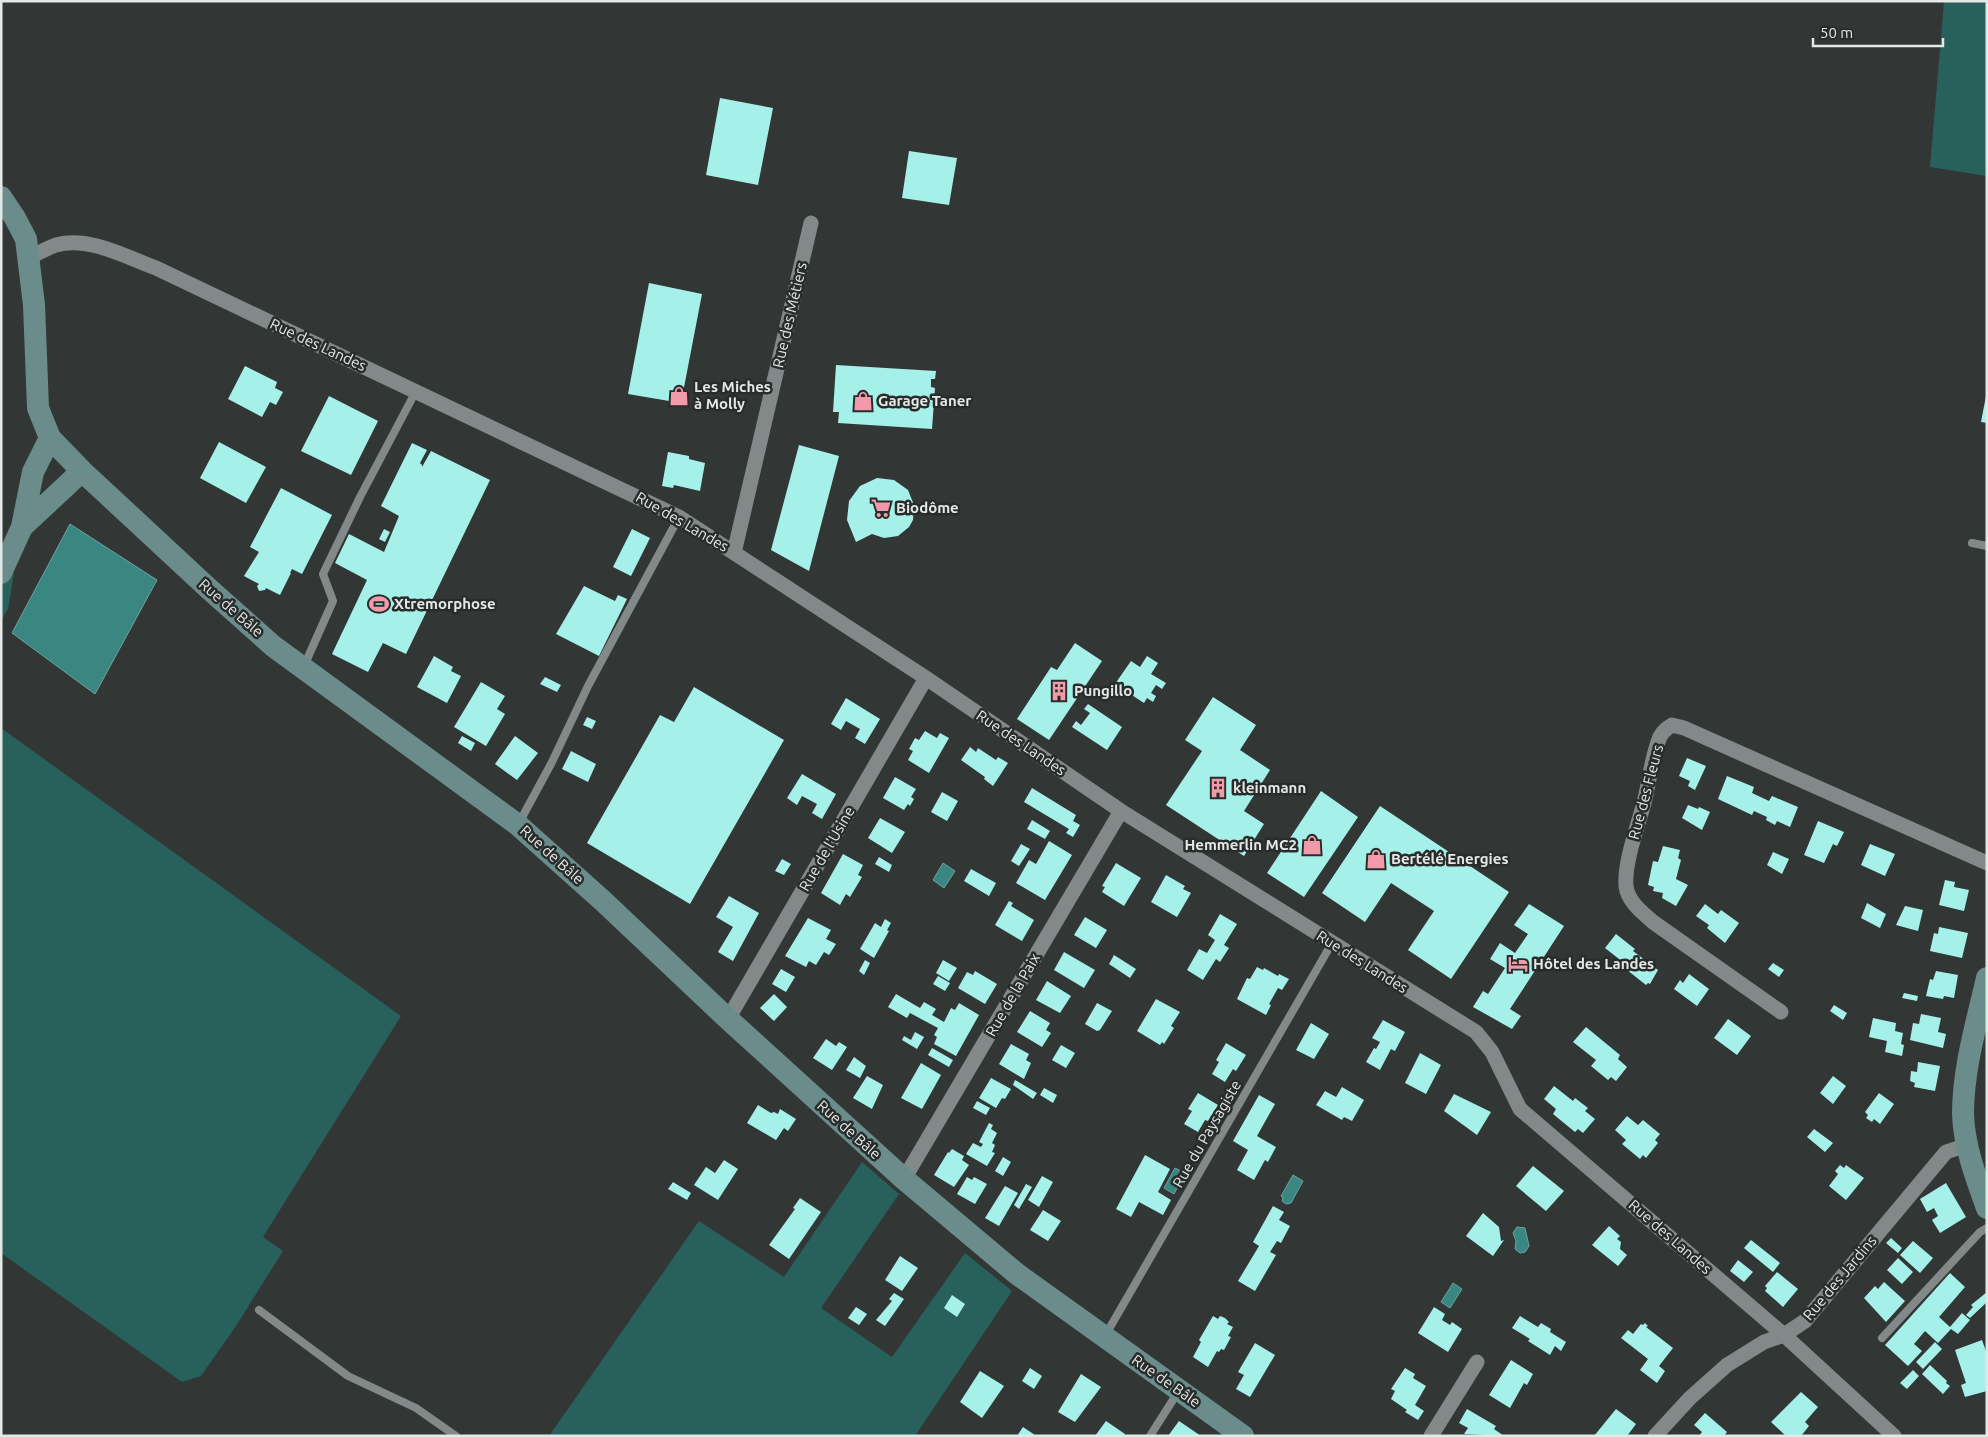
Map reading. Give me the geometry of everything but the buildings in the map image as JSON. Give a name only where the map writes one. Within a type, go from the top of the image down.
[{"type":"street","name":"Rue de Bâle","points":[[1,197],[16,218],[26,239],[34,305],[38,408],[50,438],[82,471],[273,646],[518,825],[904,1179],[1017,1274],[1243,1436]]},
{"type":"street","name":"Rue des Métiers","points":[[734,553],[811,222]]},
{"type":"street","name":"Rue des Landes","points":[[28,258],[57,245],[78,243],[102,248],[156,268],[679,517],[926,678],[1121,811],[1476,1032],[1492,1052],[1520,1109],[1784,1335],[1894,1436]]},
{"type":"street","points":[[1,573],[22,527],[33,472],[50,438]]},
{"type":"street","points":[[22,527],[82,471]]},
{"type":"street","name":"Rue de l'Usine","points":[[728,1019],[926,678]]},
{"type":"street","name":"Rue des Fleurs","points":[[1781,1012],[1653,922],[1637,907],[1628,895],[1626,884],[1631,847],[1658,741],[1664,730],[1672,725],[1684,728],[1987,863]]},
{"type":"street","name":"Rue de la Paix","points":[[904,1179],[1121,811]]},
{"type":"street","points":[[1987,978],[1966,1078],[1963,1116],[1967,1144],[1987,1208]]},
{"type":"street","name":"Rue des Jardins","points":[[1655,1436],[1690,1398],[1727,1366],[1764,1342],[1784,1335],[1805,1321],[1946,1152],[1967,1144]]},
{"type":"street","points":[[1431,1436],[1477,1362]]},
{"type":"lane","points":[[303,668],[334,601],[323,574],[360,497],[416,391]]},
{"type":"lane","points":[[518,825],[552,762],[588,686],[679,517]]},
{"type":"lane","points":[[1972,543],[1987,546]]},
{"type":"lane","name":"Rue du Paysagiste","points":[[1104,1338],[1332,943]]},
{"type":"lane","points":[[1882,1338],[1980,1232],[1987,1228]]},
{"type":"lane","points":[[259,1310],[348,1376],[416,1408],[456,1436]]},
{"type":"lane","points":[[1150,1436],[1179,1390]]},
{"type":"shaded area","points":[[1944,1],[1987,1],[1987,176],[1930,167]]},
{"type":"shaded area","points":[[70,524],[157,580],[95,694],[12,633]]},
{"type":"shaded area","points":[[14,573],[8,609],[1,621],[1,578]]},
{"type":"shaded area","points":[[1,728],[401,1016],[263,1237],[283,1251],[236,1326],[201,1376],[182,1382],[1,1253]]},
{"type":"shaded area","points":[[943,863],[955,871],[944,888],[933,880]]},
{"type":"shaded area","points":[[862,1162],[899,1194],[821,1308],[892,1357],[965,1253],[1012,1291],[915,1436],[549,1436],[699,1221],[784,1277]]},
{"type":"shaded area","points":[[1175,1168],[1185,1173],[1174,1194],[1164,1188]]},
{"type":"shaded area","points":[[1293,1175],[1303,1181],[1291,1203],[1286,1204],[1282,1201],[1283,1198],[1281,1196]]},
{"type":"shaded area","points":[[1517,1227],[1525,1228],[1529,1246],[1525,1252],[1520,1253],[1515,1249],[1516,1241],[1513,1233]]},
{"type":"shaded area","points":[[1453,1283],[1462,1289],[1450,1308],[1441,1302]]},
{"type":"place","name":"Les Miches à Molly","points":[[679,396]]},
{"type":"place","name":"Garage Taner","points":[[863,401]]},
{"type":"place","name":"Biodôme","points":[[881,508]]},
{"type":"place","name":"Xtremorphose","points":[[379,604]]},
{"type":"place","name":"Pungillo","points":[[1059,691]]},
{"type":"place","name":"kleinmann","points":[[1218,788]]},
{"type":"place","name":"Hemmerlin MC2","points":[[1312,845]]},
{"type":"place","name":"Bertélé Energies","points":[[1376,859]]},
{"type":"place","name":"Hôtel des Landes","points":[[1518,964]]}]
